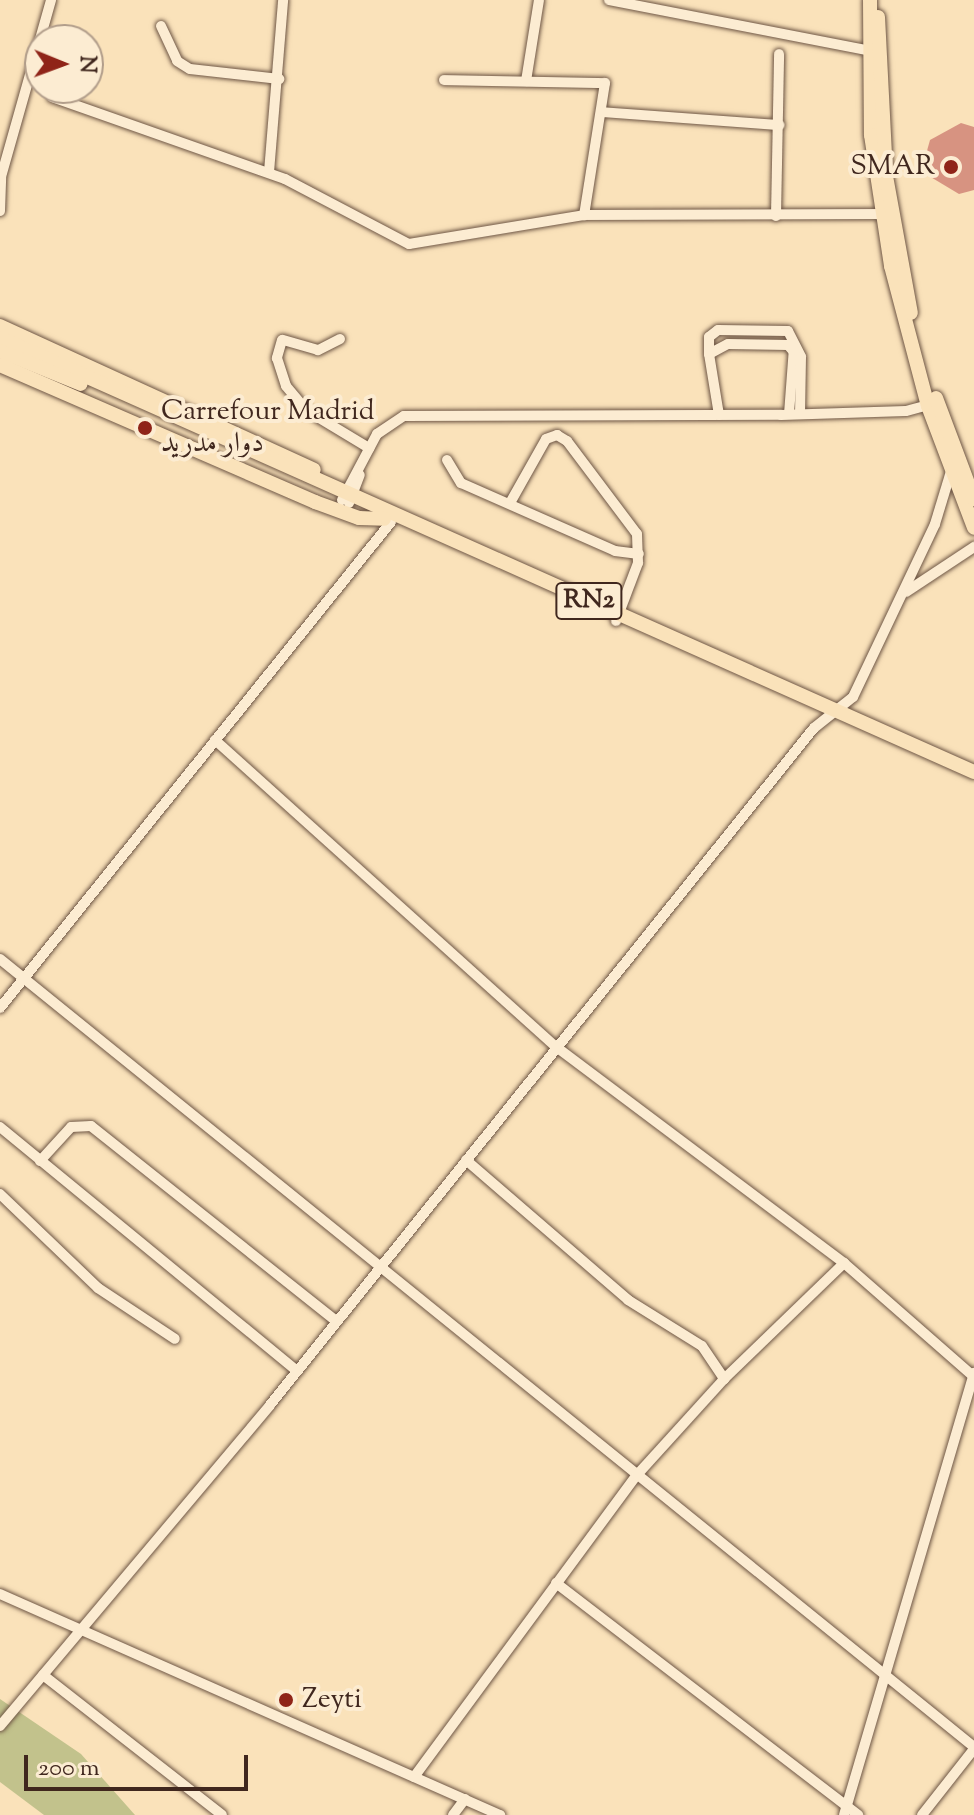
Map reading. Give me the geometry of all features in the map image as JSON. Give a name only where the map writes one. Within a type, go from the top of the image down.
[{"type":"highway","points":[[870,0],[881,214],[933,404],[974,528]]},
{"type":"highway","points":[[879,0],[873,51],[891,214],[911,317],[933,404]]},
{"type":"highway","points":[[0,326],[295,460],[345,497]]},
{"type":"highway","name":"RN2","points":[[0,338],[44,364],[833,714],[974,780]]},
{"type":"highway","name":"RN2","points":[[0,351],[44,364]]},
{"type":"highway","points":[[0,365],[315,502],[359,518],[388,520]]},
{"type":"highway","points":[[954,466],[974,499]]},
{"type":"highway","name":"RN2","points":[[345,497],[388,520],[618,618]]},
{"type":"highway","name":"RN2","points":[[833,714],[974,772]]},
{"type":"street","points":[[0,211],[1,178],[51,0]]},
{"type":"street","points":[[269,172],[284,5],[293,0]]},
{"type":"street","points":[[526,81],[539,0]]},
{"type":"street","points":[[609,0],[873,51]]},
{"type":"street","points":[[161,26],[177,61],[190,69],[279,79]]},
{"type":"street","points":[[776,216],[779,54]]},
{"type":"street","points":[[444,80],[605,83],[584,215]]},
{"type":"street","points":[[72,104],[269,172],[409,244],[584,215],[881,214]]},
{"type":"street","points":[[601,112],[780,125]]},
{"type":"street","points":[[719,415],[709,354],[709,337],[718,330],[788,331],[794,346],[794,413]]},
{"type":"street","points":[[340,339],[318,350],[282,340],[277,358],[286,386],[306,410],[368,451]]},
{"type":"street","points":[[709,354],[728,344],[794,346]]},
{"type":"street","points":[[345,497],[382,428],[415,415],[719,415],[933,404]]},
{"type":"street","points":[[510,503],[540,445],[557,435],[632,524],[639,554],[618,618]]},
{"type":"street","points":[[447,460],[461,483],[615,551],[639,554]]},
{"type":"street","points":[[0,1726],[296,1370],[555,1046],[859,687],[941,509],[954,466]]},
{"type":"street","points":[[0,1008],[388,520]]},
{"type":"street","points":[[902,596],[974,547]]},
{"type":"street","points":[[215,740],[555,1046],[844,1263],[974,1375],[846,1811]]},
{"type":"street","points":[[0,959],[974,1748],[922,1815]]},
{"type":"street","points":[[40,1161],[71,1127],[91,1126],[335,1320]]},
{"type":"street","points":[[0,1127],[296,1370]]},
{"type":"street","points":[[466,1160],[628,1300],[702,1346],[724,1379]]},
{"type":"street","points":[[0,1194],[98,1288],[175,1339]]},
{"type":"street","points":[[414,1777],[637,1475],[724,1379],[844,1263]]},
{"type":"street","points":[[556,1583],[846,1811],[858,1815]]},
{"type":"street","points":[[0,1594],[500,1815]]},
{"type":"street","points":[[43,1675],[222,1815]]},
{"type":"street","points":[[453,1815],[465,1799]]},
{"type":"green space","points":[[0,1699],[81,1754],[135,1815],[44,1815],[0,1782]]},
{"type":"building","name":"SMAR","points":[[961,123],[974,127],[974,190],[959,194],[929,176],[925,158],[930,140]]},
{"type":"place","name":"SMAR","points":[[951,167]]},
{"type":"place","name":"Carrefour Madrid دوار مدريد","points":[[145,428]]},
{"type":"place","name":"Zeyti","points":[[286,1700]]}]
